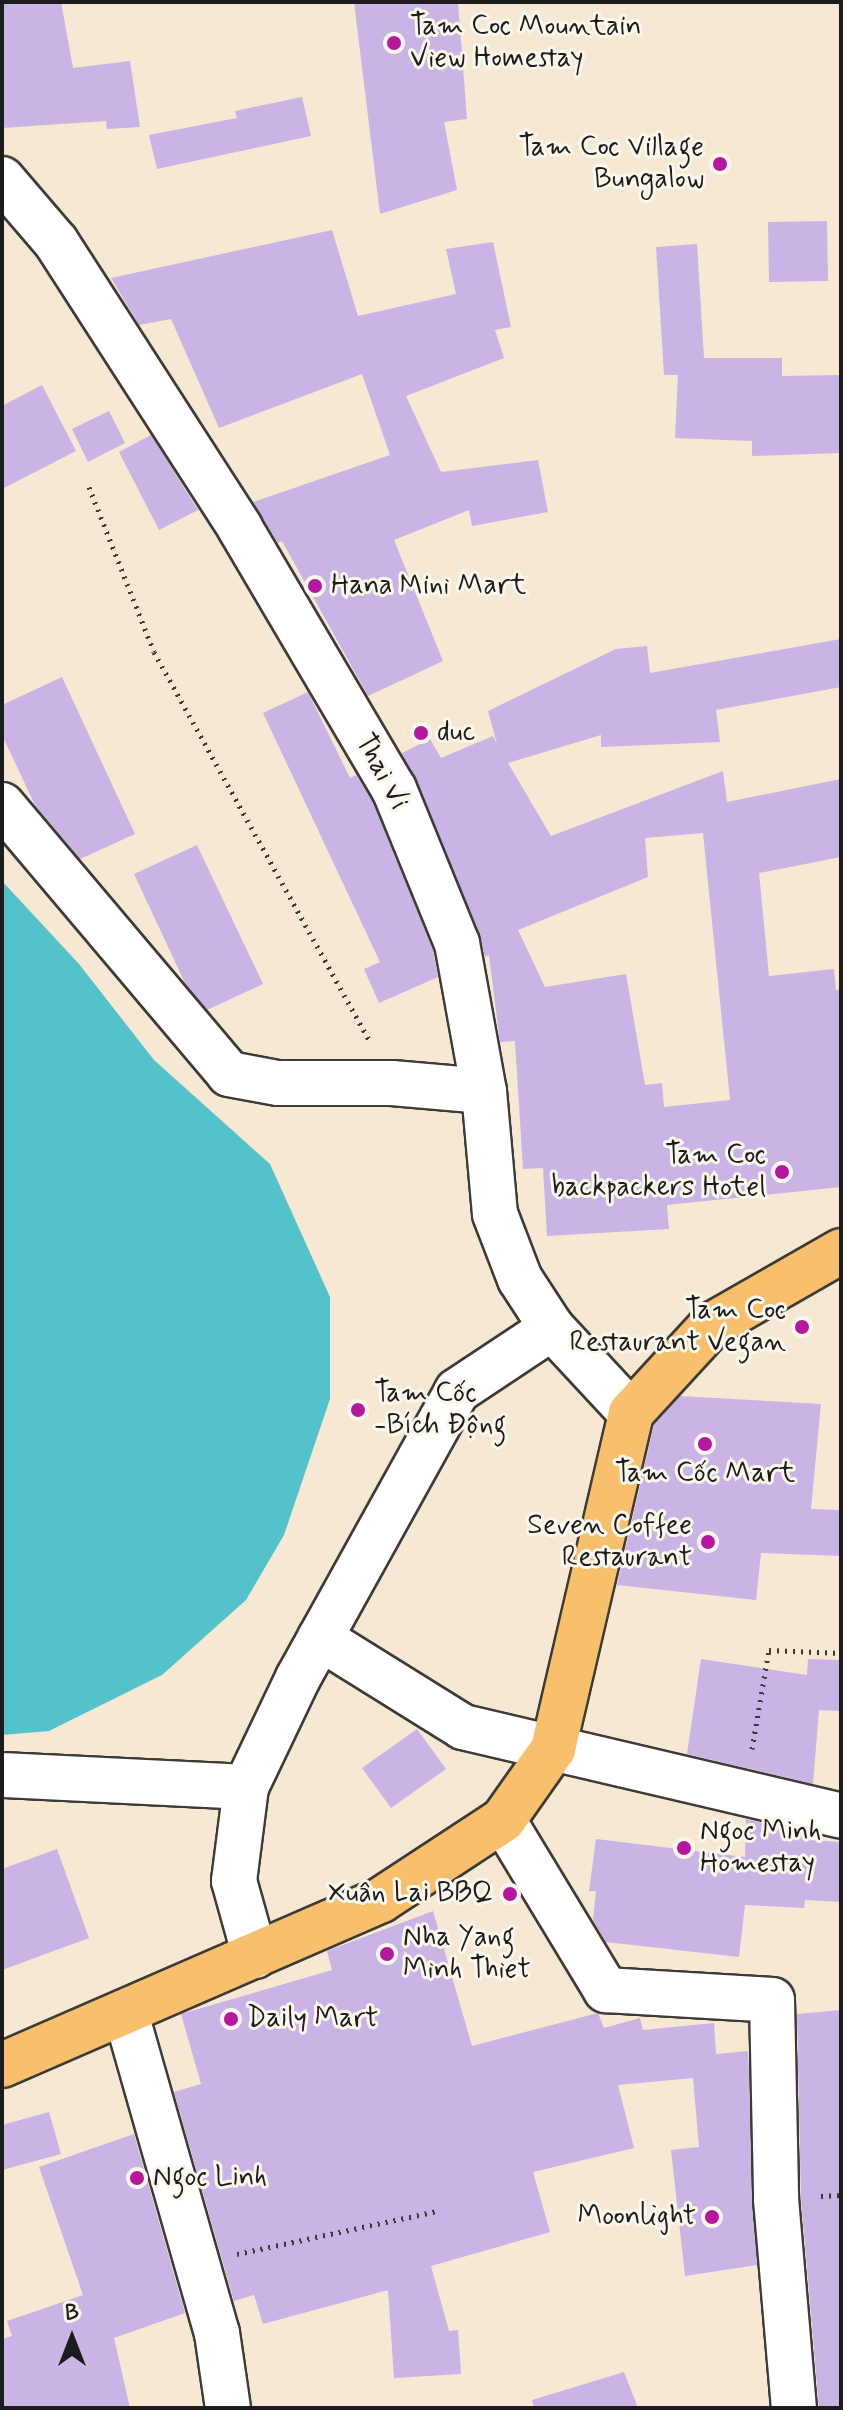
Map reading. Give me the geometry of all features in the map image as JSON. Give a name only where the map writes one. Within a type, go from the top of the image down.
[{"type":"main road","points":[[2,2065],[126,2014],[381,1900],[503,1820],[553,1749],[631,1413],[712,1325],[841,1251]]},
{"type":"street","name":"Thai Vi","points":[[3,182],[56,242],[240,528],[394,789],[457,943],[484,1091],[495,1214],[520,1279],[552,1328],[631,1413]]},
{"type":"street","points":[[2,805],[229,1074],[317,1085],[392,1083],[484,1091]]},
{"type":"street","points":[[255,1956],[234,1881],[246,1787],[320,1638],[457,1391],[552,1328]]},
{"type":"street","points":[[320,1638],[463,1727],[841,1816]]},
{"type":"street","points":[[2,1775],[246,1787]]},
{"type":"street","points":[[503,1820],[606,1990],[772,2000],[776,2199],[794,2408]]},
{"type":"street","points":[[126,2014],[217,2333],[228,2408]]},
{"type":"path","points":[[89,487],[154,652],[392,1083]]},
{"type":"path","points":[[744,1794],[769,1650],[841,1653]]},
{"type":"path","points":[[197,2263],[438,2211]]},
{"type":"water","points":[[2,881],[79,964],[154,1060],[270,1164],[330,1297],[330,1399],[284,1535],[246,1600],[162,1675],[49,1731],[2,1735]]},
{"type":"building","points":[[2,2],[61,2],[73,68],[130,61],[140,127],[107,129],[106,121],[2,128]]},
{"type":"building","points":[[354,2],[458,2],[467,119],[444,122],[457,190],[380,214]]},
{"type":"building","points":[[302,97],[311,136],[157,169],[149,135],[237,118],[235,111]]},
{"type":"building","points":[[827,221],[828,281],[769,282],[768,222]]},
{"type":"building","points":[[332,230],[358,316],[456,294],[446,249],[493,242],[511,327],[495,330],[504,358],[406,396],[441,472],[538,460],[548,512],[472,526],[469,510],[394,540],[443,661],[368,696],[282,541],[278,543],[253,502],[390,455],[362,374],[219,428],[171,319],[139,325],[111,278]]},
{"type":"building","points":[[697,244],[704,358],[782,358],[782,376],[841,375],[841,453],[752,456],[752,441],[675,438],[678,375],[664,375],[656,247]]},
{"type":"building","points":[[42,385],[76,451],[2,489],[2,406]]},
{"type":"building","points":[[109,411],[125,443],[88,462],[72,429]]},
{"type":"building","points":[[151,435],[198,510],[159,530],[119,452]]},
{"type":"building","points":[[841,639],[841,687],[716,710],[720,742],[601,747],[601,735],[508,763],[551,836],[723,771],[727,802],[841,779],[841,857],[759,873],[769,976],[834,969],[836,990],[841,989],[841,1187],[667,1205],[669,1229],[547,1236],[543,1168],[523,1169],[515,1041],[500,1042],[489,955],[485,957],[480,934],[402,753],[430,739],[441,758],[493,736],[497,744],[488,711],[616,649],[647,646],[650,673]],"holes":[[[703,833],[730,1100],[664,1107],[662,1083],[645,1085],[626,974],[545,987],[518,930],[648,877],[645,838]]]},
{"type":"building","points":[[62,677],[135,834],[80,859],[35,805],[2,735],[2,705]]},
{"type":"building","points":[[308,692],[350,778],[356,775],[372,800],[433,950],[438,977],[379,1003],[364,969],[380,962],[263,713]]},
{"type":"building","points":[[197,845],[263,984],[207,1010],[185,983],[134,874]]},
{"type":"building","points":[[680,1396],[821,1404],[811,1509],[841,1510],[841,1556],[761,1553],[756,1600],[617,1585],[654,1425]]},
{"type":"building","points":[[701,1659],[807,1675],[808,1659],[841,1660],[841,1711],[819,1710],[813,1784],[687,1754]]},
{"type":"building","points":[[417,1729],[446,1769],[391,1808],[362,1768]]},
{"type":"building","points":[[746,1819],[809,1834],[808,1840],[841,1842],[841,1902],[805,1900],[804,1908],[745,1905],[739,1957],[606,1942],[593,1920],[596,1891],[589,1891],[596,1839],[745,1857]]},
{"type":"building","points":[[57,1849],[89,1938],[2,1970],[2,1869]]},
{"type":"building","points":[[433,1911],[472,2046],[598,2013],[604,2028],[640,2018],[643,2030],[714,2023],[716,2054],[748,2051],[757,2265],[685,2276],[671,2150],[699,2147],[693,2078],[618,2085],[634,2148],[533,2172],[550,2232],[431,2266],[449,2331],[458,2330],[461,2374],[394,2378],[388,2290],[263,2324],[254,2295],[234,2301],[174,2092],[201,2084],[181,2014],[332,1970],[327,1951]]},
{"type":"building","points":[[841,2010],[841,2408],[819,2408],[801,2198],[797,2014]]},
{"type":"building","points":[[49,2112],[61,2154],[2,2170],[2,2125]]},
{"type":"building","points":[[134,2134],[185,2313],[114,2338],[130,2408],[2,2408],[2,2339],[12,2336],[7,2321],[83,2295],[39,2167]]},
{"type":"building","points":[[624,2372],[638,2408],[534,2408],[532,2400]]},
{"type":"place","name":"Tam Coc Mountain View Homestay","points":[[394,43]]},
{"type":"place","name":"Tam Coc Village Bungalow","points":[[720,164]]},
{"type":"place","name":"Hana Mini Mart","points":[[315,586]]},
{"type":"place","name":"duc","points":[[421,733]]},
{"type":"place","name":"Tam Coc backpackers Hotel","points":[[782,1172]]},
{"type":"place","name":"Tam Coc Restaurant Vegan","points":[[802,1327]]},
{"type":"place","name":"Tam Cốc -Bích Động","points":[[358,1410]]},
{"type":"place","name":"Tam Cốc Mart","points":[[705,1444]]},
{"type":"place","name":"Seven Coffee Restaurant","points":[[708,1542]]},
{"type":"place","name":"Ngoc Minh Homestay","points":[[684,1848]]},
{"type":"place","name":"Xuân Lai BBQ","points":[[510,1894]]},
{"type":"place","name":"Nha Yang Minh Thiet","points":[[387,1954]]},
{"type":"place","name":"Daily Mart","points":[[231,2019]]},
{"type":"place","name":"Ngoc Linh","points":[[137,2178]]},
{"type":"place","name":"Moonlight","points":[[712,2217]]}]
